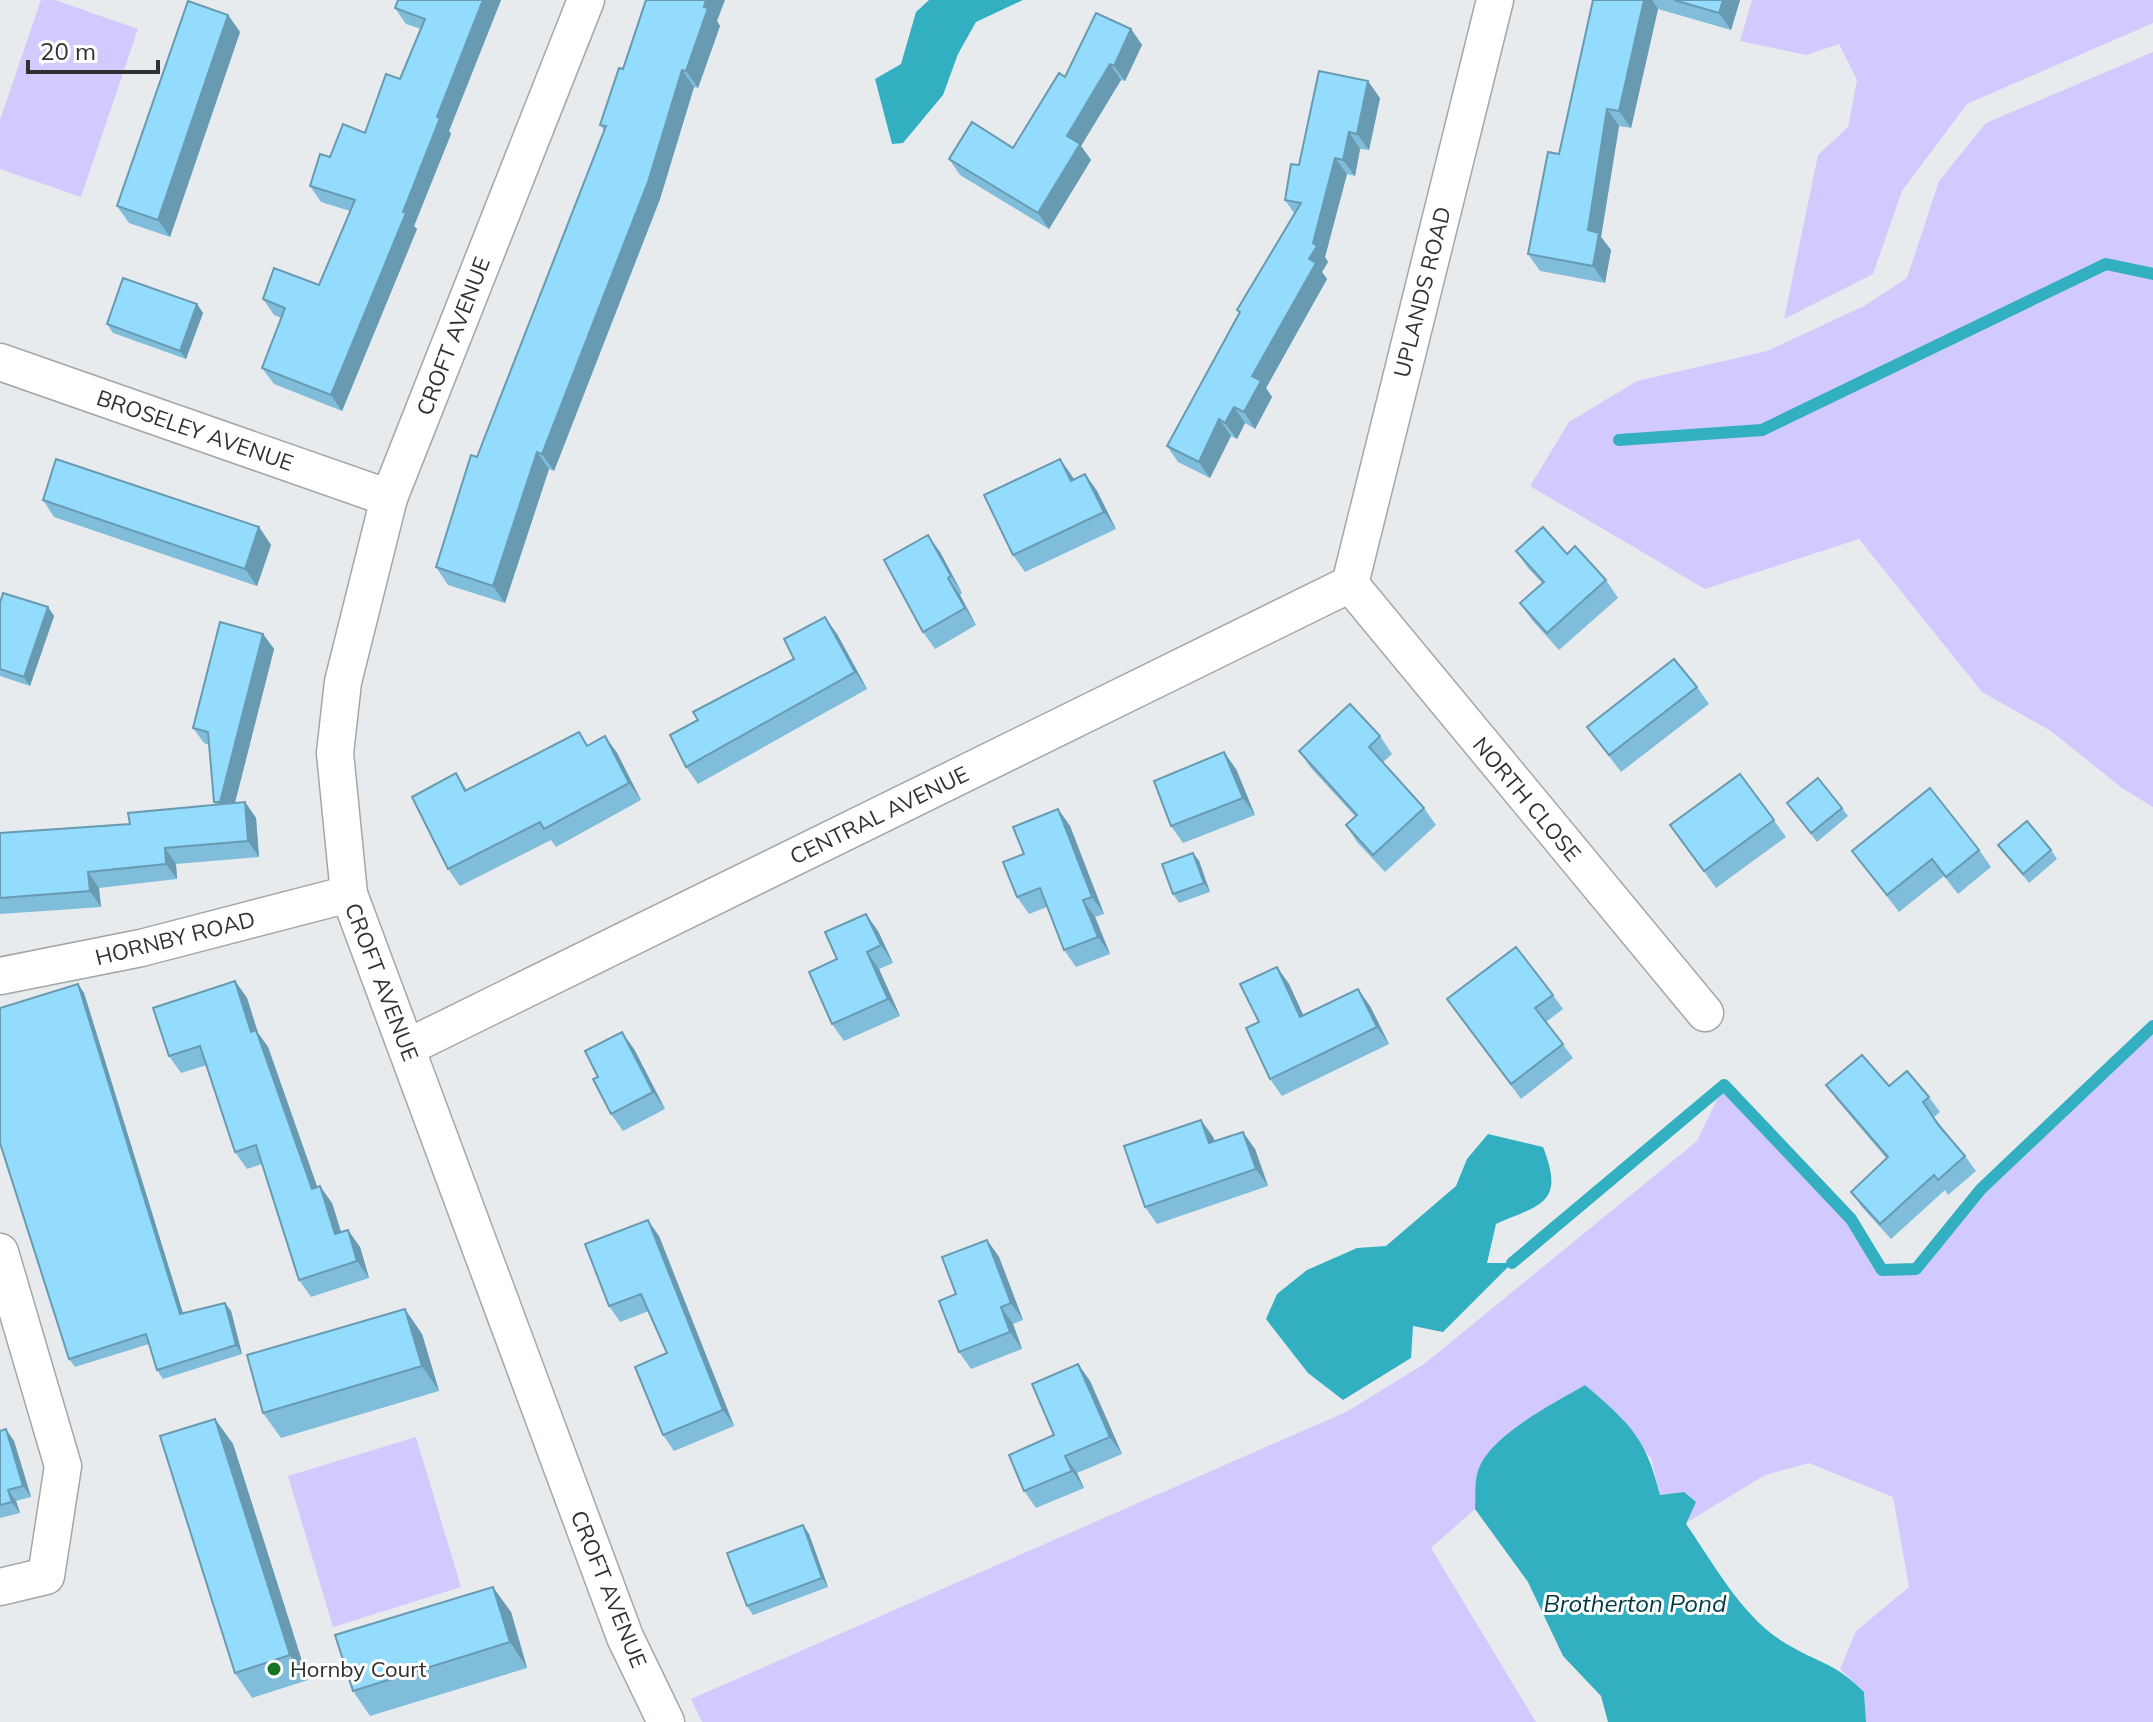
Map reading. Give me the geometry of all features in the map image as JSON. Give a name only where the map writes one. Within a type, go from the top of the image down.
[{"type":"street","name":"CROFT AVENUE","points":[[586,0],[389,498],[343,682],[335,753],[349,894],[625,1637],[666,1722]]},
{"type":"street","name":"UPLANDS ROAD","points":[[1350,584],[1495,0]]},
{"type":"street","name":"BROSELEY AVENUE","points":[[0,362],[389,498]]},
{"type":"street","name":"NORTH CLOSE","points":[[1350,584],[1705,1013]]},
{"type":"street","name":"CENTRAL AVENUE","points":[[408,1047],[1350,584]]},
{"type":"street","name":"HORNBY ROAD","points":[[0,976],[141,948],[349,894]]},
{"type":"street","points":[[0,1252],[63,1466],[46,1576],[0,1587]]},
{"type":"shaded area","points":[[41,0],[55,0],[138,29],[81,197],[0,169],[0,120]]},
{"type":"shaded area","points":[[1752,0],[2153,0],[2153,23],[1967,104],[1902,191],[1873,274],[1784,319],[1818,155],[1848,127],[1857,80],[1839,44],[1806,55],[1740,41]]},
{"type":"shaded area","points":[[2153,52],[2153,807],[2122,788],[2051,731],[1982,692],[1859,539],[1705,589],[1530,486],[1569,422],[1637,381],[1767,351],[1864,306],[1907,278],[1939,181],[1986,123]]},
{"type":"shaded area","points":[[2153,1026],[2153,1722],[1866,1722],[1864,1692],[1840,1669],[1856,1631],[1909,1587],[1893,1497],[1809,1463],[1765,1475],[1686,1523],[1683,1492],[1660,1495],[1651,1458],[1585,1385],[1524,1421],[1495,1445],[1478,1471],[1475,1509],[1431,1548],[1536,1722],[702,1722],[691,1699],[1348,1411],[1424,1364],[1697,1141],[1724,1085],[1851,1219],[1882,1270],[1915,1269],[1981,1189]]},
{"type":"shaded area","points":[[416,1437],[461,1587],[333,1627],[288,1476]]},
{"type":"water","points":[[929,0],[1023,0],[976,22],[958,54],[943,95],[903,143],[892,144],[875,79],[901,64],[916,12]]},
{"type":"water","points":[[1488,1134],[1543,1147],[1549,1166],[1550,1191],[1545,1199],[1537,1206],[1496,1224],[1487,1263],[1512,1263],[1443,1332],[1413,1326],[1411,1358],[1343,1400],[1308,1373],[1266,1319],[1277,1294],[1307,1270],[1357,1248],[1386,1246],[1456,1186],[1467,1159]]},
{"type":"water","name":"Brotherton Pond","points":[[1585,1385],[1634,1432],[1649,1459],[1660,1495],[1684,1492],[1696,1502],[1686,1524],[1742,1604],[1785,1643],[1835,1669],[1864,1692],[1866,1722],[1608,1722],[1601,1696],[1563,1656],[1528,1582],[1475,1509],[1478,1471],[1495,1445],[1524,1421]]},
{"type":"building","points":[[398,0],[483,0],[437,117],[440,118],[403,212],[406,213],[331,395],[262,368],[285,308],[263,299],[274,268],[319,285],[355,200],[310,186],[320,154],[330,157],[343,124],[365,133],[386,74],[400,79],[425,19],[395,8]]},
{"type":"building","points":[[646,0],[706,0],[704,7],[708,8],[686,71],[682,70],[648,182],[542,454],[537,452],[493,586],[436,567],[471,455],[477,457],[606,126],[600,125]]},
{"type":"building","points":[[1593,0],[1644,0],[1619,111],[1607,109],[1588,230],[1599,233],[1593,266],[1528,254],[1548,152],[1559,154]]},
{"type":"building","points":[[1674,0],[1723,0],[1719,13]]},
{"type":"building","points":[[188,1],[228,15],[158,220],[117,206]]},
{"type":"building","points":[[1096,13],[1131,29],[1114,66],[1110,64],[1067,136],[1080,144],[1038,213],[949,159],[972,122],[1013,148],[1059,73],[1065,77]]},
{"type":"building","points":[[1319,71],[1368,81],[1357,134],[1349,132],[1343,160],[1335,158],[1313,243],[1317,246],[1309,259],[1316,263],[1252,376],[1261,381],[1244,412],[1234,407],[1225,423],[1219,419],[1199,462],[1167,446],[1240,312],[1237,310],[1301,203],[1285,200],[1291,164],[1299,165]]},
{"type":"building","points":[[123,278],[197,304],[180,351],[107,324]]},
{"type":"building","points":[[56,459],[259,527],[245,569],[43,500]]},
{"type":"building","points":[[1060,459],[1071,481],[1085,474],[1104,512],[1013,555],[984,495]]},
{"type":"building","points":[[1543,527],[1567,554],[1575,546],[1606,580],[1547,633],[1520,603],[1544,582],[1516,551]]},
{"type":"building","points":[[928,535],[965,608],[923,632],[884,560]]},
{"type":"building","points":[[3,593],[48,607],[24,677],[0,669],[0,603]]},
{"type":"building","points":[[825,617],[855,672],[686,767],[670,735],[698,720],[693,712],[794,659],[784,639]]},
{"type":"building","points":[[220,622],[263,634],[220,802],[214,802],[208,732],[193,728]]},
{"type":"building","points":[[1674,659],[1697,687],[1609,755],[1587,727]]},
{"type":"building","points":[[1350,704],[1380,736],[1369,747],[1424,808],[1373,855],[1346,825],[1357,815],[1299,751]]},
{"type":"building","points":[[579,732],[587,746],[605,736],[629,783],[544,829],[540,822],[448,869],[412,797],[456,773],[465,791]]},
{"type":"building","points":[[1224,752],[1243,798],[1171,826],[1154,781]]},
{"type":"building","points":[[1740,774],[1774,820],[1704,871],[1670,825]]},
{"type":"building","points":[[1818,778],[1842,808],[1811,833],[1787,803]]},
{"type":"building","points":[[1930,788],[1979,850],[1946,877],[1932,859],[1887,895],[1852,851]]},
{"type":"building","points":[[245,802],[248,841],[165,848],[166,864],[88,872],[90,891],[0,898],[0,833],[130,824],[128,813]]},
{"type":"building","points":[[1058,809],[1092,897],[1083,900],[1098,937],[1064,950],[1040,888],[1017,897],[1003,862],[1024,854],[1013,827]]},
{"type":"building","points":[[2027,821],[2051,850],[2023,874],[1998,845]]},
{"type":"building","points":[[1193,853],[1204,883],[1173,894],[1162,864]]},
{"type":"building","points":[[866,914],[881,945],[867,952],[888,999],[832,1024],[809,972],[837,959],[825,932]]},
{"type":"building","points":[[1516,947],[1553,995],[1535,1008],[1563,1044],[1511,1084],[1447,999]]},
{"type":"building","points":[[1277,967],[1300,1017],[1358,989],[1377,1027],[1270,1079],[1246,1028],[1259,1022],[1240,984]]},
{"type":"building","points":[[235,981],[251,1032],[256,1030],[312,1189],[320,1186],[335,1234],[348,1230],[357,1261],[299,1280],[256,1145],[235,1152],[200,1046],[169,1056],[153,1008]]},
{"type":"building","points":[[78,984],[180,1314],[225,1303],[236,1345],[157,1370],[146,1334],[69,1359],[0,1143],[0,1008]]},
{"type":"building","points":[[622,1032],[653,1092],[611,1114],[593,1079],[598,1077],[585,1051]]},
{"type":"building","points":[[1862,1055],[1889,1086],[1907,1071],[1929,1097],[1923,1102],[1939,1126],[1965,1156],[1938,1180],[1934,1175],[1880,1224],[1851,1192],[1888,1157],[1826,1085]]},
{"type":"building","points":[[1201,1120],[1209,1143],[1243,1132],[1256,1169],[1145,1207],[1124,1146]]},
{"type":"building","points":[[648,1220],[723,1410],[663,1435],[635,1367],[667,1353],[641,1294],[609,1306],[585,1244]]},
{"type":"building","points":[[987,1240],[1011,1303],[1001,1307],[1010,1332],[959,1352],[939,1301],[956,1294],[942,1257]]},
{"type":"building","points":[[405,1309],[422,1366],[263,1413],[247,1355]]},
{"type":"building","points":[[1078,1364],[1110,1437],[1065,1456],[1072,1471],[1024,1491],[1009,1455],[1054,1435],[1032,1384]]},
{"type":"building","points":[[215,1419],[290,1655],[235,1673],[160,1436]]},
{"type":"building","points":[[6,1429],[23,1486],[8,1490],[12,1502],[0,1505],[0,1431]]},
{"type":"building","points":[[803,1525],[822,1578],[747,1606],[727,1553]]},
{"type":"building","points":[[493,1587],[510,1642],[353,1691],[335,1635]]},
{"type":"waterway","points":[[1619,440],[1762,430],[2106,264],[2153,274]]},
{"type":"waterway","points":[[1512,1263],[1724,1085],[1851,1219],[1882,1270],[1916,1269],[1981,1189],[2153,1026]]},
{"type":"place","name":"Hornby Court","points":[[274,1669]]}]
